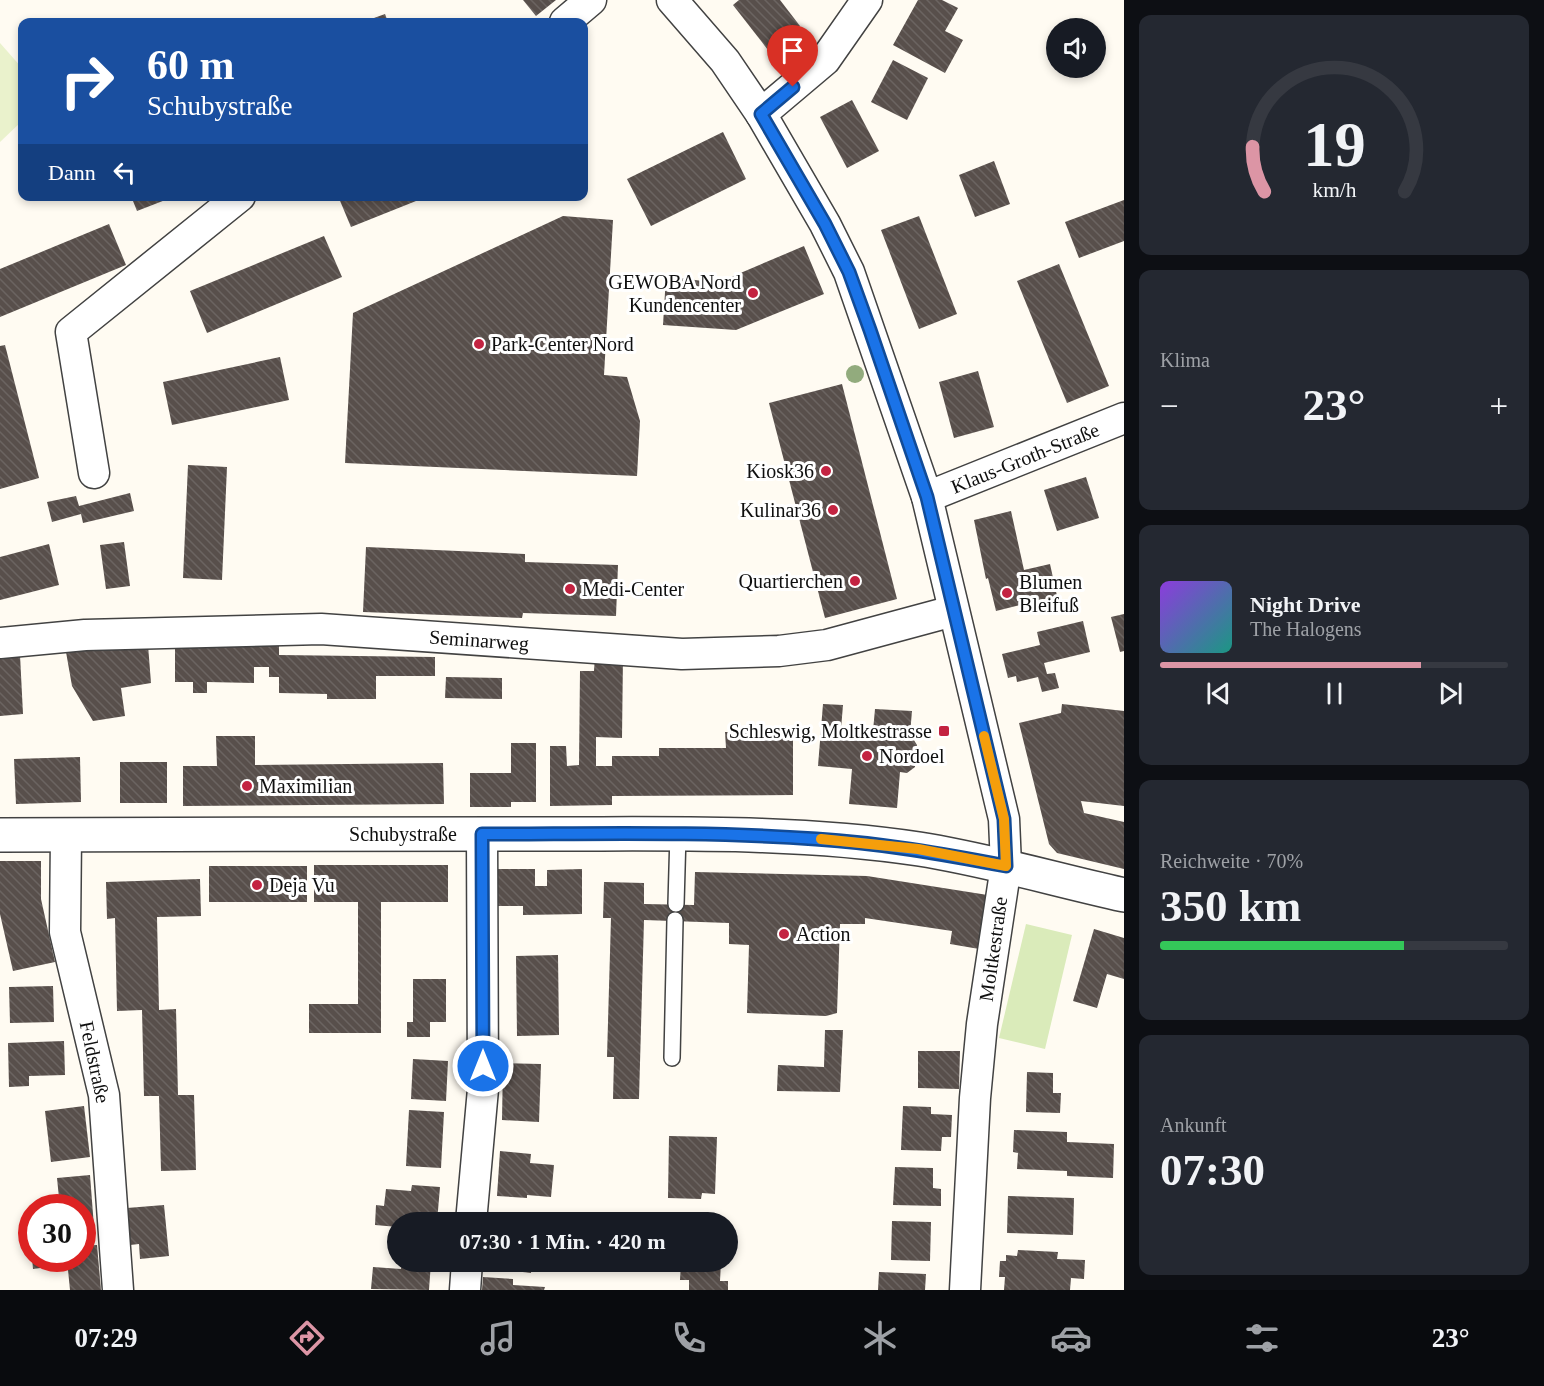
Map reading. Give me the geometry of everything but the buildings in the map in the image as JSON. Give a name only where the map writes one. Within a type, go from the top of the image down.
[{"type":"street","points":[[570,18],[591,0]]},
{"type":"street","name":"Moltkestraße","points":[[672,0],[725,61],[761,114],[825,224],[849,272],[927,497],[1004,819],[1006,866],[982,1024],[975,1098],[965,1290]]},
{"type":"street","points":[[761,114],[825,60],[867,0]]},
{"type":"street","points":[[94,474],[71,332],[234,201]]},
{"type":"street","name":"Klaus-Groth-Straße","points":[[927,497],[1124,418]]},
{"type":"street","name":"Seminarweg","points":[[0,644],[85,635],[321,629],[682,654],[779,651],[827,645],[953,611]]},
{"type":"street","points":[[472,1212],[483,1089],[482,834]]},
{"type":"street","name":"Schubystraße","points":[[0,835],[678,834],[816,838],[918,849],[1006,866],[1124,895]]},
{"type":"street","name":"Feldstraße","points":[[66,835],[65,932],[104,1095],[118,1290]]},
{"type":"street","points":[[465,1290],[467,1272]]},
{"type":"lane","points":[[676,904],[678,834]]},
{"type":"lane","points":[[672,1058],[675,920]]},
{"type":"green space","points":[[0,43],[18,63],[18,125],[0,142]]},
{"type":"green space","points":[[1026,924],[1072,935],[1045,1049],[999,1038]]},
{"type":"slow traffic","points":[[821,839],[918,849],[1006,866],[1004,819],[984,736]]},
{"type":"place","name":"GEWOBA Nord Kundencenter","points":[[753,293]]},
{"type":"place","name":"Park-Center Nord","points":[[479,344]]},
{"type":"place","name":"Kiosk36","points":[[826,471]]},
{"type":"place","name":"Kulinar36","points":[[833,510]]},
{"type":"place","name":"Quartierchen","points":[[855,581]]},
{"type":"place","name":"Medi-Center","points":[[570,589]]},
{"type":"place","name":"Blumen Bleifuß","points":[[1007,593]]},
{"type":"place","name":"Schleswig, Moltkestrasse","points":[[944,731]]},
{"type":"place","name":"Nordoel","points":[[867,756]]},
{"type":"place","name":"Maximilian","points":[[247,786]]},
{"type":"place","name":"Deja Vu","points":[[257,885]]},
{"type":"place","name":"Action","points":[[784,934]]},
{"type":"route","points":[[483,1066],[482,834],[678,834],[816,838],[918,849],[1006,866],[1004,819],[927,497],[849,272],[825,224],[761,114],[793,87]]}]
